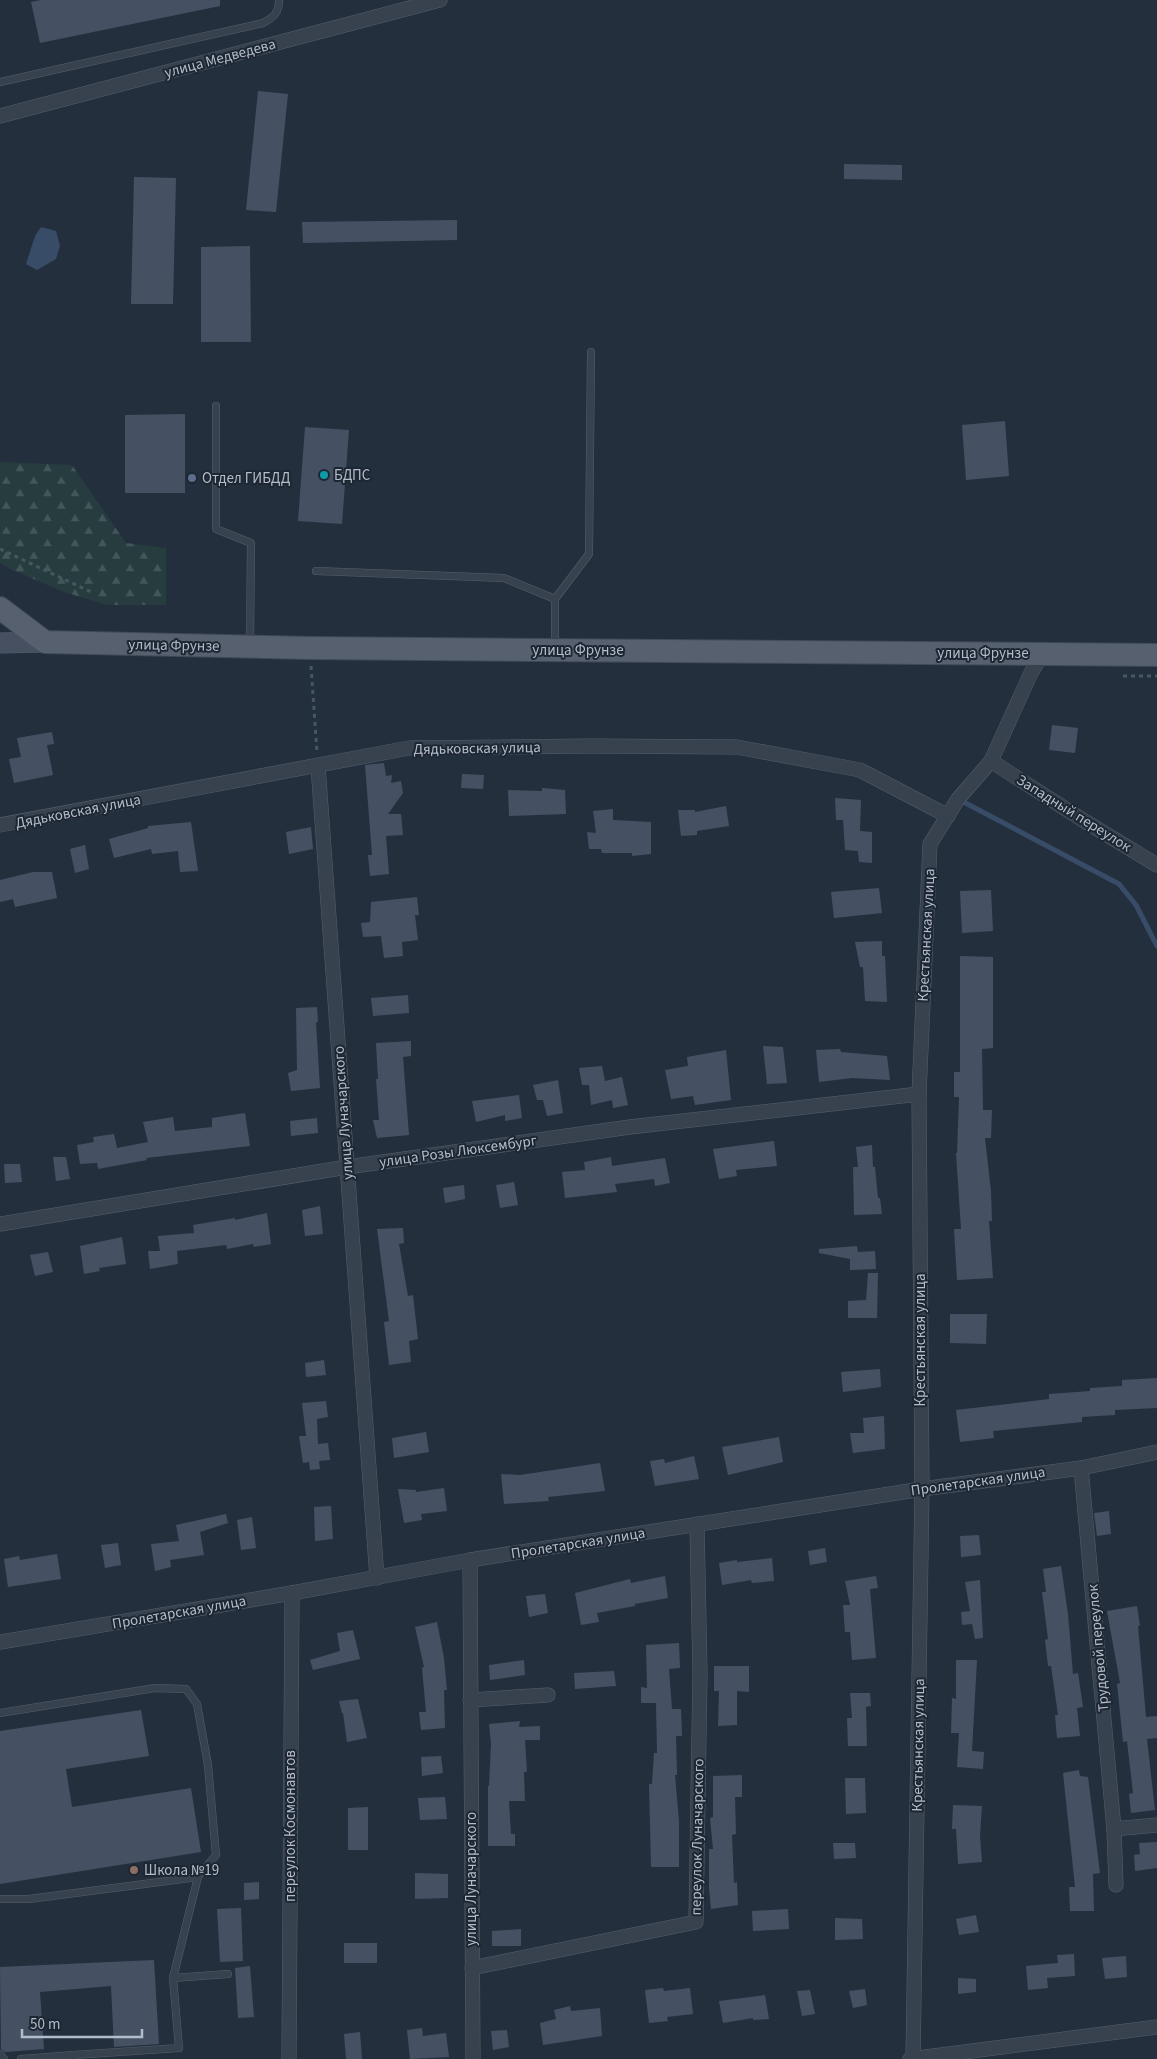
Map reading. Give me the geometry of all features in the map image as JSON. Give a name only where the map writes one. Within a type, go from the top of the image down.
[{"type":"main road","points":[[0,608],[45,642]]},
{"type":"main road","name":"улица Фрунзе","points":[[0,643],[45,642],[310,648],[1157,655]]},
{"type":"street","name":"улица Медведева","points":[[0,116],[440,0]]},
{"type":"street","name":"Крестьянская улица","points":[[912,2059],[922,1488],[919,1094],[930,844],[958,799],[992,761],[1031,673],[1042,654]]},
{"type":"street","name":"Дядьковская улица","points":[[0,825],[409,748],[591,746],[737,748],[860,770],[948,816]]},
{"type":"street","name":"Западный переулок","points":[[992,761],[1157,865]]},
{"type":"street","name":"улица Луначарского","points":[[318,766],[377,1578]]},
{"type":"street","name":"улица Розы Люксембург","points":[[0,1224],[347,1167],[630,1127],[919,1094]]},
{"type":"street","name":"Пролетарская улица","points":[[0,1642],[292,1593],[470,1560],[922,1488],[1081,1468],[1157,1452]]},
{"type":"street","name":"Трудовой переулок","points":[[1081,1468],[1114,1829],[1116,1884]]},
{"type":"street","name":"переулок Луначарского","points":[[472,1968],[696,1922],[700,1674],[697,1524]]},
{"type":"street","name":"улица Луначарского","points":[[470,1560],[473,2059]]},
{"type":"street","name":"переулок Космонавтов","points":[[289,2059],[292,1593]]},
{"type":"street","points":[[470,1700],[548,1695]]},
{"type":"street","points":[[1114,1829],[1157,1825]]},
{"type":"street","points":[[912,2059],[1157,2027]]},
{"type":"lane","points":[[0,82],[263,23],[274,17],[279,9],[279,0]]},
{"type":"lane","points":[[555,650],[555,599],[590,554],[591,352]]},
{"type":"lane","points":[[216,406],[216,529],[251,543],[250,647]]},
{"type":"lane","points":[[316,571],[504,578],[555,599]]},
{"type":"lane","points":[[0,1712],[155,1688],[186,1689],[197,1704],[208,1765],[216,1855],[198,1877],[173,1978],[179,2048],[74,2057],[20,2059]]},
{"type":"lane","points":[[0,1899],[29,1899],[198,1877]]},
{"type":"lane","points":[[173,1978],[228,1974]]},
{"type":"lane","points":[[0,2054],[4,2059]]},
{"type":"path","points":[[0,550],[92,592]]},
{"type":"path","points":[[310,648],[318,766]]},
{"type":"green space","points":[[0,462],[72,465],[126,543],[166,548],[166,605],[107,605],[64,592],[0,563]]},
{"type":"water","points":[[41,227],[56,231],[60,246],[56,259],[37,270],[26,264],[35,236]]},
{"type":"building","points":[[41,0],[220,0],[220,6],[40,43],[31,2]]},
{"type":"building","points":[[258,91],[288,94],[276,212],[246,210]]},
{"type":"building","points":[[844,164],[902,165],[902,180],[844,179]]},
{"type":"building","points":[[134,177],[176,178],[173,304],[131,304]]},
{"type":"building","points":[[457,220],[457,240],[303,243],[302,222]]},
{"type":"building","points":[[250,246],[251,342],[201,342],[201,247]]},
{"type":"building","points":[[185,414],[185,493],[125,493],[125,415]]},
{"type":"building","points":[[1005,421],[1009,476],[966,480],[962,425]]},
{"type":"building","name":"БДПС","points":[[305,427],[349,430],[342,524],[298,521]]},
{"type":"building","points":[[1052,725],[1078,728],[1075,753],[1049,750]]},
{"type":"building","points":[[52,732],[54,744],[47,745],[53,775],[14,783],[9,759],[21,757],[17,738]]},
{"type":"building","points":[[384,763],[386,776],[392,775],[391,783],[401,781],[403,793],[388,814],[401,814],[403,835],[386,836],[389,874],[370,876],[368,855],[372,855],[365,765]]},
{"type":"building","points":[[462,774],[484,775],[483,789],[461,788]]},
{"type":"building","points":[[542,788],[565,790],[566,814],[509,816],[508,790],[542,791]]},
{"type":"building","points":[[835,798],[861,800],[860,831],[872,832],[872,863],[859,862],[858,851],[845,850],[843,820],[836,820]]},
{"type":"building","points":[[726,806],[729,826],[697,831],[697,835],[681,836],[678,810],[695,810],[695,812]]},
{"type":"building","points":[[613,809],[613,820],[651,822],[651,854],[632,856],[632,853],[602,853],[601,849],[589,849],[587,832],[596,833],[593,811]]},
{"type":"building","points":[[191,822],[198,871],[180,872],[178,851],[152,854],[151,849],[114,858],[109,839],[148,828],[148,826]]},
{"type":"building","points":[[311,827],[313,849],[289,854],[286,832]]},
{"type":"building","points":[[85,845],[89,869],[75,873],[70,849]]},
{"type":"building","points":[[33,872],[52,872],[57,898],[15,907],[13,899],[0,902],[0,880]]},
{"type":"building","points":[[879,888],[882,913],[834,918],[831,892]]},
{"type":"building","points":[[991,890],[993,931],[962,933],[960,891]]},
{"type":"building","points":[[417,897],[419,915],[415,915],[418,940],[402,942],[403,956],[384,958],[381,936],[363,937],[361,923],[370,922],[371,902]]},
{"type":"building","points":[[882,941],[882,956],[885,956],[887,1002],[865,1001],[863,967],[860,967],[855,942]]},
{"type":"building","points":[[960,956],[993,957],[993,1048],[982,1049],[983,1110],[992,1110],[991,1138],[985,1138],[991,1191],[992,1221],[989,1221],[993,1278],[957,1280],[954,1229],[961,1229],[956,1153],[959,1097],[954,1097],[954,1072],[960,1072]]},
{"type":"building","points":[[408,995],[409,1013],[373,1016],[371,998]]},
{"type":"building","points":[[317,1007],[318,1022],[316,1022],[320,1088],[291,1091],[288,1073],[297,1070],[296,1008]]},
{"type":"building","points":[[411,1041],[411,1056],[403,1057],[409,1135],[377,1138],[373,1120],[379,1120],[376,1043]]},
{"type":"building","points":[[763,1046],[783,1047],[787,1083],[767,1084]]},
{"type":"building","points":[[840,1049],[841,1052],[887,1056],[890,1080],[852,1078],[819,1082],[816,1050]]},
{"type":"building","points":[[726,1050],[731,1100],[695,1105],[693,1096],[671,1099],[665,1070],[688,1066],[687,1057]]},
{"type":"building","points":[[602,1066],[605,1081],[622,1077],[628,1105],[613,1108],[612,1100],[591,1105],[589,1085],[582,1085],[579,1068]]},
{"type":"building","points":[[558,1080],[563,1113],[547,1116],[543,1100],[537,1100],[533,1085]]},
{"type":"building","points":[[519,1095],[522,1118],[505,1121],[505,1115],[476,1122],[472,1101]]},
{"type":"building","points":[[245,1113],[250,1146],[146,1158],[147,1160],[98,1169],[97,1163],[80,1164],[77,1145],[94,1142],[93,1137],[114,1134],[117,1148],[148,1142],[143,1122],[173,1117],[175,1131],[212,1127],[212,1118]]},
{"type":"building","points":[[317,1118],[318,1133],[291,1136],[290,1121]]},
{"type":"building","points":[[774,1141],[777,1166],[736,1170],[737,1176],[719,1179],[713,1149]]},
{"type":"building","points":[[872,1145],[873,1167],[875,1167],[878,1198],[880,1198],[882,1214],[854,1215],[853,1167],[858,1167],[856,1147]]},
{"type":"building","points":[[53,1157],[66,1157],[70,1179],[56,1181]]},
{"type":"building","points":[[611,1157],[612,1166],[665,1158],[670,1183],[655,1186],[654,1179],[615,1184],[617,1192],[565,1198],[562,1172],[585,1170],[584,1162]]},
{"type":"building","points":[[4,1164],[20,1164],[22,1182],[5,1183]]},
{"type":"building","points":[[514,1182],[518,1205],[500,1208],[496,1185]]},
{"type":"building","points":[[464,1185],[465,1199],[445,1203],[443,1188]]},
{"type":"building","points":[[320,1206],[323,1234],[305,1236],[302,1210]]},
{"type":"building","points":[[267,1213],[271,1244],[254,1247],[253,1244],[227,1249],[226,1245],[177,1251],[178,1264],[150,1269],[148,1251],[160,1251],[158,1236],[194,1233],[193,1225],[235,1218],[235,1220]]},
{"type":"building","points":[[403,1228],[404,1243],[399,1244],[408,1296],[413,1295],[418,1339],[409,1341],[411,1362],[389,1365],[384,1322],[389,1321],[377,1229]]},
{"type":"building","points":[[122,1237],[126,1264],[99,1268],[100,1271],[84,1274],[80,1246]]},
{"type":"building","points":[[857,1246],[858,1252],[875,1251],[876,1269],[850,1270],[850,1259],[819,1253],[819,1249]]},
{"type":"building","points":[[48,1252],[53,1272],[35,1276],[30,1255]]},
{"type":"building","points":[[868,1273],[878,1273],[877,1318],[848,1318],[848,1301],[866,1300]]},
{"type":"building","points":[[950,1314],[987,1314],[986,1344],[950,1343]]},
{"type":"building","points":[[324,1360],[326,1375],[306,1377],[305,1363]]},
{"type":"building","points":[[880,1369],[881,1387],[843,1392],[841,1372]]},
{"type":"building","points":[[1157,1378],[1157,1408],[1115,1410],[1115,1415],[1082,1417],[1082,1422],[993,1431],[994,1438],[960,1442],[956,1410],[1049,1399],[1049,1394],[1122,1386],[1122,1380]]},
{"type":"building","points":[[326,1401],[328,1417],[317,1419],[318,1444],[328,1443],[330,1460],[319,1461],[320,1469],[310,1470],[309,1462],[303,1463],[299,1436],[306,1436],[302,1403]]},
{"type":"building","points":[[884,1416],[885,1449],[853,1453],[850,1433],[864,1433],[863,1418]]},
{"type":"building","points":[[426,1432],[429,1452],[394,1458],[392,1438]]},
{"type":"building","points":[[779,1437],[783,1462],[728,1475],[722,1447]]},
{"type":"building","points":[[694,1456],[699,1479],[655,1486],[650,1461],[664,1459],[665,1463]]},
{"type":"building","points":[[600,1463],[605,1491],[548,1497],[549,1501],[504,1504],[501,1474],[520,1475]]},
{"type":"building","points":[[444,1488],[447,1511],[421,1514],[422,1520],[404,1523],[398,1489],[416,1490],[416,1492]]},
{"type":"building","points":[[331,1506],[333,1539],[315,1541],[314,1507]]},
{"type":"building","points":[[1109,1511],[1111,1534],[1097,1536],[1094,1513]]},
{"type":"building","points":[[226,1514],[228,1523],[200,1532],[204,1555],[170,1560],[171,1567],[155,1571],[151,1544],[179,1541],[176,1525]]},
{"type":"building","points":[[252,1517],[256,1548],[241,1550],[237,1520]]},
{"type":"building","points":[[979,1535],[981,1555],[961,1557],[960,1536]]},
{"type":"building","points":[[118,1543],[121,1565],[105,1568],[101,1545]]},
{"type":"building","points":[[825,1548],[827,1562],[810,1565],[808,1551]]},
{"type":"building","points":[[57,1554],[61,1579],[8,1587],[4,1559],[19,1556],[20,1560]]},
{"type":"building","points":[[772,1558],[774,1581],[752,1583],[751,1580],[722,1585],[719,1563]]},
{"type":"building","points":[[1061,1566],[1068,1614],[1073,1674],[1078,1673],[1083,1707],[1077,1708],[1080,1736],[1057,1738],[1055,1715],[1058,1715],[1051,1666],[1048,1666],[1045,1640],[1048,1639],[1042,1592],[1046,1592],[1043,1569]]},
{"type":"building","points":[[665,1576],[668,1598],[597,1613],[599,1622],[581,1625],[575,1593],[630,1579],[631,1583]]},
{"type":"building","points":[[876,1576],[878,1588],[870,1589],[876,1658],[852,1660],[850,1632],[845,1632],[843,1605],[850,1605],[845,1581]]},
{"type":"building","points":[[980,1580],[983,1638],[975,1639],[972,1624],[962,1625],[961,1612],[970,1611],[965,1582]]},
{"type":"building","points":[[545,1594],[548,1613],[529,1617],[526,1596]]},
{"type":"building","points":[[1137,1606],[1146,1717],[1157,1716],[1157,1738],[1147,1739],[1155,1810],[1131,1813],[1129,1794],[1133,1793],[1127,1741],[1123,1742],[1117,1684],[1120,1683],[1107,1611]]},
{"type":"building","points":[[437,1622],[444,1658],[447,1690],[444,1690],[445,1728],[421,1730],[419,1712],[426,1712],[422,1668],[424,1667],[415,1627]]},
{"type":"building","points":[[353,1630],[360,1659],[313,1670],[310,1660],[340,1651],[337,1633]]},
{"type":"building","points":[[679,1643],[680,1668],[669,1669],[672,1709],[681,1709],[682,1736],[676,1736],[677,1775],[675,1775],[679,1821],[679,1867],[651,1867],[649,1784],[652,1784],[654,1753],[657,1753],[656,1703],[641,1703],[641,1687],[647,1688],[646,1645]]},
{"type":"building","points":[[524,1660],[525,1675],[490,1680],[489,1665]]},
{"type":"building","points":[[956,1660],[977,1660],[972,1751],[984,1752],[983,1769],[957,1767],[959,1733],[951,1733],[952,1698],[956,1699]]},
{"type":"building","points":[[714,1666],[749,1666],[749,1692],[737,1691],[737,1725],[718,1726],[719,1691],[714,1691]]},
{"type":"building","points":[[614,1671],[616,1686],[575,1689],[574,1673]]},
{"type":"building","points":[[850,1693],[870,1693],[871,1706],[866,1707],[867,1746],[848,1746],[847,1718],[852,1718]]},
{"type":"building","points":[[358,1699],[367,1738],[347,1742],[343,1713],[339,1701]]},
{"type":"building","points":[[141,1710],[149,1756],[66,1769],[72,1807],[191,1788],[201,1852],[0,1884],[0,1731]]},
{"type":"building","points":[[520,1721],[519,1727],[540,1726],[540,1740],[525,1740],[527,1772],[524,1772],[525,1801],[509,1801],[511,1834],[515,1834],[515,1846],[488,1846],[488,1786],[491,1744],[489,1724]]},
{"type":"building","points":[[441,1756],[443,1773],[422,1776],[421,1757]]},
{"type":"building","points":[[1079,1770],[1080,1776],[1088,1777],[1100,1873],[1093,1874],[1094,1911],[1070,1911],[1069,1887],[1075,1887],[1063,1773]]},
{"type":"building","points":[[742,1775],[742,1797],[735,1797],[736,1834],[732,1835],[734,1883],[737,1882],[738,1905],[711,1909],[709,1849],[713,1849],[710,1818],[713,1817],[713,1776]]},
{"type":"building","points":[[845,1778],[865,1778],[866,1813],[846,1814]]},
{"type":"building","points":[[445,1797],[447,1819],[420,1820],[418,1798]]},
{"type":"building","points":[[953,1805],[982,1806],[980,1836],[982,1862],[958,1864],[956,1829],[952,1829]]},
{"type":"building","points":[[368,1807],[368,1850],[348,1850],[348,1808]]},
{"type":"building","points":[[1157,1842],[1157,1868],[1135,1871],[1134,1855],[1140,1854],[1139,1843]]},
{"type":"building","points":[[833,1843],[855,1843],[856,1858],[834,1859]]},
{"type":"building","points":[[415,1873],[448,1874],[448,1898],[415,1899]]},
{"type":"building","points":[[259,1882],[259,1899],[244,1900],[244,1883]]},
{"type":"building","points":[[241,1908],[243,1961],[220,1962],[217,1909]]},
{"type":"building","points":[[788,1909],[789,1929],[753,1931],[752,1911]]},
{"type":"building","points":[[976,1915],[979,1932],[959,1935],[956,1919]]},
{"type":"building","points":[[835,1918],[862,1919],[863,1939],[835,1940]]},
{"type":"building","points":[[521,1929],[521,1946],[492,1946],[492,1931]]},
{"type":"building","points":[[344,1943],[377,1943],[377,1963],[344,1963]]},
{"type":"building","points":[[1074,1954],[1075,1976],[1047,1978],[1048,1988],[1028,1990],[1026,1966],[1058,1963],[1057,1955]]},
{"type":"building","points":[[1126,1956],[1127,1977],[1105,1979],[1102,1958]]},
{"type":"building","points":[[154,1960],[159,2044],[114,2047],[111,1986],[40,1992],[44,2049],[5,2052],[1,2049],[0,1967]]},
{"type":"building","points":[[250,1966],[254,2017],[238,2018],[235,1968]]},
{"type":"building","points":[[958,1978],[976,1979],[976,1992],[958,1994]]},
{"type":"building","points":[[663,1988],[664,1991],[690,1988],[693,2014],[667,2017],[668,2021],[649,2023],[645,1990]]},
{"type":"building","points":[[865,1989],[867,2005],[853,2008],[849,1991]]},
{"type":"building","points":[[810,1990],[815,2014],[802,2016],[797,1991]]},
{"type":"building","points":[[765,1995],[769,2019],[753,2020],[753,2018],[723,2023],[719,2001]]},
{"type":"building","points":[[570,2006],[571,2011],[600,2008],[602,2036],[543,2045],[540,2023],[556,2019],[554,2010]]},
{"type":"building","points":[[422,2028],[423,2036],[446,2033],[449,2057],[410,2059],[407,2030]]},
{"type":"building","points":[[507,2030],[509,2047],[493,2050],[491,2031]]},
{"type":"building","points":[[360,2032],[362,2059],[346,2059],[344,2034]]},
{"type":"waterway","points":[[958,799],[1119,884],[1136,905],[1157,946]]},
{"type":"place","name":"БДПС","points":[[324,475]]},
{"type":"place","name":"Отдел ГИБДД","points":[[192,478]]},
{"type":"place","name":"Школа №19","points":[[134,1870]]}]
